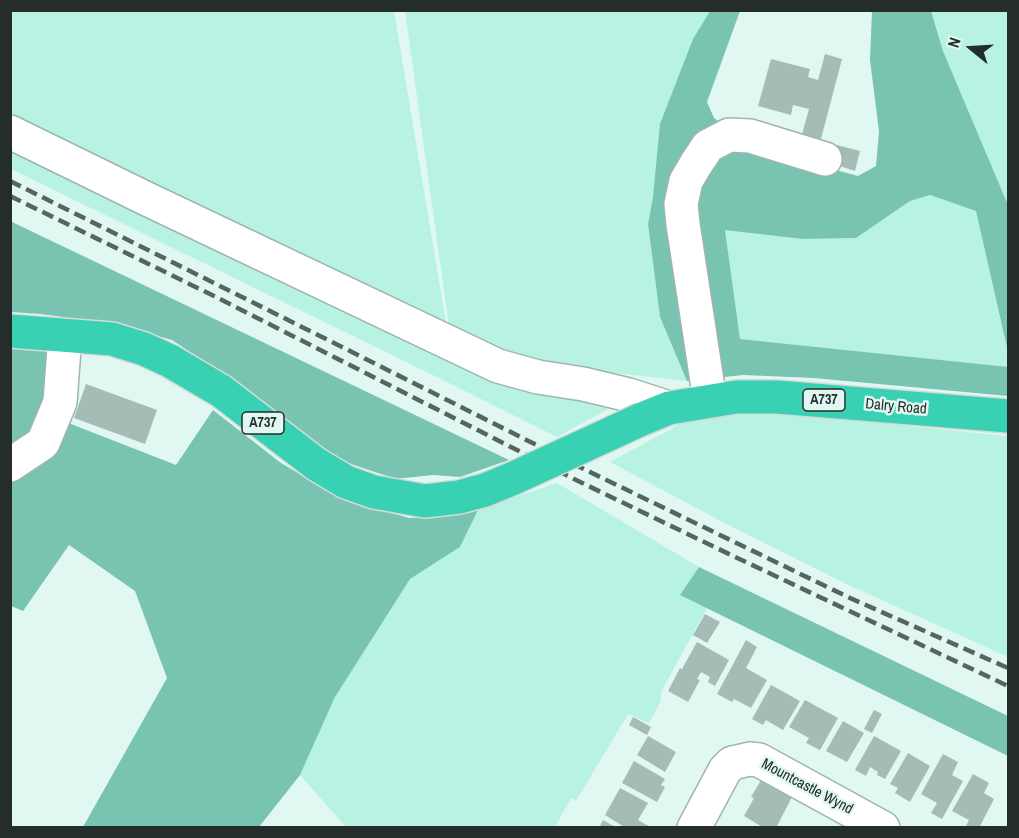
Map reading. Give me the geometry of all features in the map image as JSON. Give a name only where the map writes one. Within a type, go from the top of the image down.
[{"type":"highway","name":"A737","points":[[10,331],[112,339],[144,349],[170,361],[221,391],[316,464],[346,482],[374,492],[425,501],[459,497],[485,490],[656,413]]},
{"type":"highway","name":"Dalry Road","points":[[656,413],[736,397],[777,397],[1008,416]]},
{"type":"street","points":[[10,132],[498,366],[538,377],[583,384],[629,395],[656,413]]},
{"type":"street","points":[[710,401],[683,224],[681,204],[686,181],[708,146],[729,135],[750,136],[825,159]]},
{"type":"street","points":[[10,465],[43,442],[60,402],[65,335]]},
{"type":"street","name":"Mountcastle Wynd","points":[[694,828],[725,770],[732,763],[750,759],[759,760],[883,828]]},
{"type":"green space","points":[[10,11],[394,11],[447,329],[11,114]]},
{"type":"green space","points":[[405,11],[710,11],[693,39],[648,224],[660,317],[687,381],[507,361],[449,326]]},
{"type":"green space","points":[[710,11],[740,11],[707,102],[714,118],[751,147],[858,176],[876,166],[879,131],[870,60],[872,11],[931,11],[943,51],[1008,205],[1008,352],[976,211],[930,195],[910,201],[856,238],[803,239],[725,230],[740,339],[1008,367],[1008,396],[814,378],[743,375],[687,381],[660,317],[648,224],[660,124],[693,39]]},
{"type":"green space","points":[[931,11],[1008,11],[1008,205],[943,51]]},
{"type":"green space","points":[[10,143],[502,381],[608,409],[557,437],[11,169]]},
{"type":"green space","points":[[930,195],[976,211],[1008,352],[1008,367],[740,339],[725,229],[803,239],[856,238],[910,201]]},
{"type":"green space","points":[[10,221],[509,460],[460,477],[433,475],[396,479],[345,462],[306,439],[238,384],[172,340],[114,324],[11,312]]},
{"type":"green space","points":[[10,342],[57,346],[48,415],[176,465],[213,410],[281,463],[322,487],[367,506],[409,518],[443,517],[478,510],[460,547],[410,579],[335,697],[300,775],[259,827],[83,827],[167,678],[135,591],[69,545],[23,611],[11,606]]},
{"type":"green space","points":[[755,412],[1008,436],[1008,657],[853,587],[610,462],[686,421]]},
{"type":"green space","points":[[557,483],[699,567],[680,595],[707,608],[662,690],[660,703],[649,723],[628,714],[576,801],[571,798],[555,827],[346,827],[300,775],[335,697],[410,579],[460,547],[478,510]]},
{"type":"green space","points":[[699,567],[1008,716],[1008,756],[680,595]]},
{"type":"building","points":[[825,54],[842,59],[821,139],[802,134],[809,109],[793,105],[791,115],[758,106],[771,59],[810,69],[808,77],[818,80]]},
{"type":"building","points":[[837,145],[860,151],[855,171],[831,163]]},
{"type":"building","points":[[86,384],[157,410],[145,444],[74,418]]},
{"type":"building","points":[[705,614],[720,622],[707,643],[693,635]]},
{"type":"building","points":[[746,640],[757,647],[746,668],[767,680],[751,708],[734,699],[732,702],[717,694]]},
{"type":"building","points":[[697,642],[729,660],[715,686],[708,682],[710,677],[701,672],[697,679],[700,680],[688,702],[668,691]]},
{"type":"building","points":[[771,685],[800,701],[783,730],[766,720],[763,725],[752,719]]},
{"type":"building","points":[[805,700],[838,718],[820,750],[806,743],[809,738],[789,727]]},
{"type":"building","points":[[874,710],[882,714],[872,733],[864,729]]},
{"type":"building","points":[[633,717],[651,727],[647,735],[629,725]]},
{"type":"building","points":[[843,721],[864,733],[847,762],[826,751]]},
{"type":"building","points":[[648,736],[676,752],[665,772],[637,755]]},
{"type":"building","points":[[874,736],[901,751],[885,779],[877,775],[878,772],[870,767],[866,776],[855,770]]},
{"type":"building","points":[[908,753],[930,766],[910,802],[895,793],[898,788],[890,784]]},
{"type":"building","points":[[943,754],[958,762],[952,775],[963,781],[942,819],[931,813],[937,803],[921,794]]},
{"type":"building","points":[[634,761],[665,779],[661,785],[665,787],[657,802],[622,783]]},
{"type":"building","points":[[973,774],[989,783],[984,793],[994,799],[979,828],[965,828],[969,820],[952,811]]},
{"type":"building","points":[[761,780],[792,797],[776,828],[764,828],[744,816]]},
{"type":"building","points":[[620,788],[648,803],[638,820],[652,828],[626,828],[605,815]]},
{"type":"building","points":[[603,820],[617,828],[599,828]]},
{"type":"railway","points":[[10,181],[592,473],[850,598],[1008,668]]},
{"type":"railway","points":[[10,196],[214,296],[574,479],[1008,686]]}]
